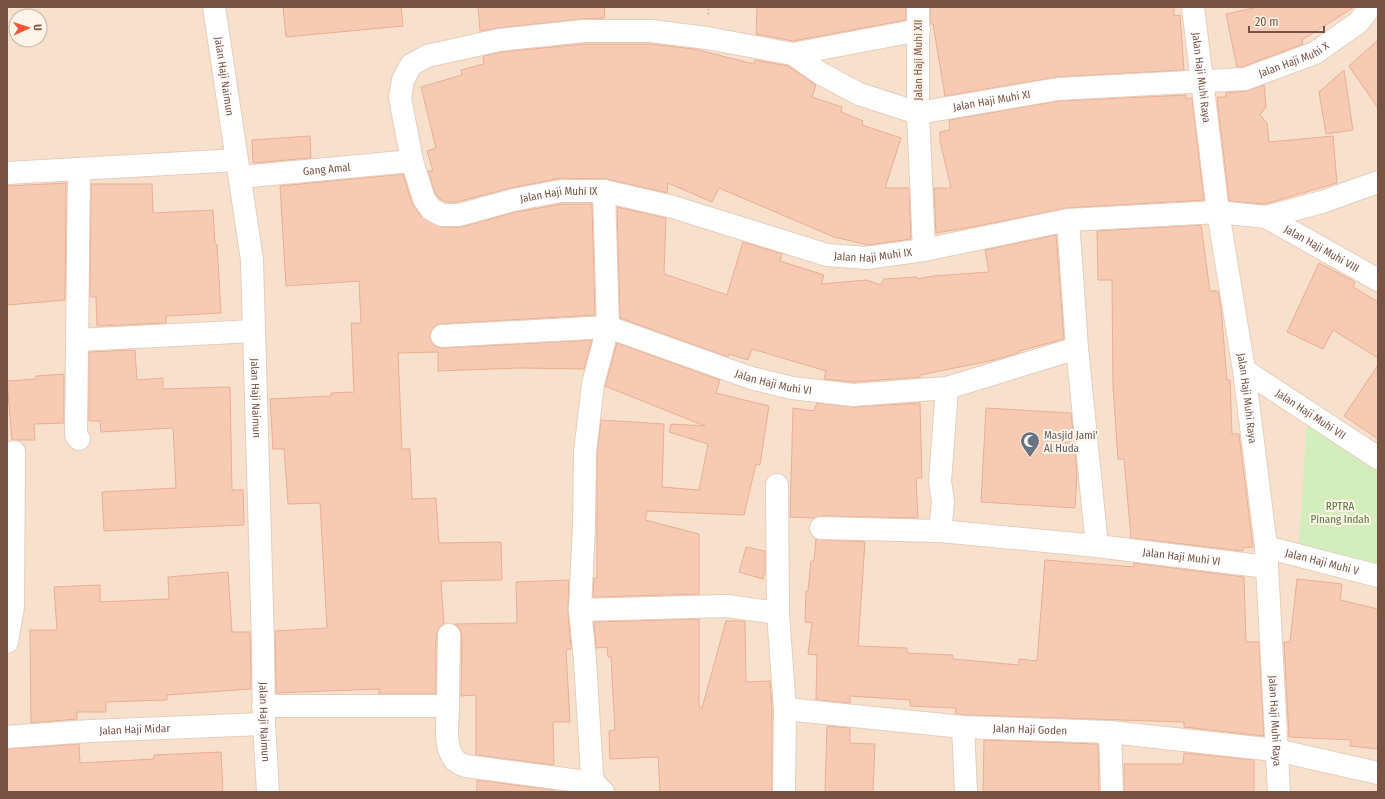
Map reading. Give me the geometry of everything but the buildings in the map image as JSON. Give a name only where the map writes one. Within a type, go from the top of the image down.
[{"type":"street","name":"Jalan Haji Naimun","points":[[214,7],[252,253],[264,643],[263,715],[268,792]]},
{"type":"street","name":"Jalan Haji Muhi XII","points":[[918,7],[918,113]]},
{"type":"street","name":"Jalan Haji Muhi Raya","points":[[1193,7],[1218,212],[1244,370],[1266,557],[1279,792]]},
{"type":"street","name":"Jalan Haji Muhi X","points":[[1203,82],[1246,79],[1315,53],[1359,22],[1370,7]]},
{"type":"street","name":"Jalan Haji Muhi IX","points":[[919,30],[793,54],[707,38],[651,31],[583,31],[499,40],[427,56],[411,65],[403,80],[400,98],[412,161],[424,199],[431,209],[442,215],[459,215],[513,200],[561,191],[604,191],[674,207],[827,255],[866,258],[924,250],[1068,220],[1218,212]]},
{"type":"street","name":"Jalan Haji Muhi IX","points":[[793,54],[820,73],[859,94],[918,113]]},
{"type":"street","name":"Jalan Haji Muhi XI","points":[[918,113],[1058,89],[1131,84],[1203,82]]},
{"type":"street","points":[[918,113],[924,250]]},
{"type":"street","name":"Gang Amal","points":[[7,173],[79,170],[239,169],[412,161]]},
{"type":"street","points":[[79,170],[76,435],[79,439]]},
{"type":"street","name":"Jalan Haji Muhi VIII","points":[[1218,212],[1266,217],[1322,202],[1378,182]]},
{"type":"street","points":[[449,635],[448,706],[446,731],[449,747],[456,760],[466,766],[598,787],[591,768],[585,660],[580,610],[584,524],[585,452],[593,384],[608,327],[604,191]]},
{"type":"street","name":"Jalan Haji Muhi VIII","points":[[1266,217],[1378,280]]},
{"type":"street","points":[[1068,220],[1077,348],[1097,546]]},
{"type":"street","points":[[442,336],[608,327]]},
{"type":"street","name":"Jalan Haji Muhi VI","points":[[608,327],[751,378],[792,388],[853,395],[947,388],[1077,348]]},
{"type":"street","points":[[77,340],[254,332]]},
{"type":"street","name":"Jalan Haji Muhi VII","points":[[1244,370],[1378,458]]},
{"type":"street","points":[[940,531],[943,502],[940,481],[947,388]]},
{"type":"street","points":[[7,642],[12,607],[14,452]]},
{"type":"street","points":[[777,485],[778,613],[785,709],[784,792]]},
{"type":"street","name":"Jalan Haji Muhi VI","points":[[821,528],[940,531],[1097,546],[1266,557]]},
{"type":"street","name":"Jalan Haji Muhi V","points":[[1266,557],[1378,576]]},
{"type":"street","points":[[580,610],[727,606],[778,613]]},
{"type":"street","name":"Jalan Haji Midar","points":[[7,737],[263,715],[448,706]]},
{"type":"street","name":"Jalan Haji Goden","points":[[785,709],[963,728],[1110,732],[1276,750],[1378,773]]},
{"type":"street","points":[[963,728],[966,792]]},
{"type":"street","points":[[1110,732],[1112,792]]},
{"type":"shaded area","points":[[7,7],[1378,7],[1378,792],[7,792]]},
{"type":"green space","name":"RPTRA Pinang Indah","points":[[1307,418],[1378,469],[1378,567],[1299,545]]},
{"type":"place","name":"Masjid Jami' Al Huda","points":[[1030,458]]}]
